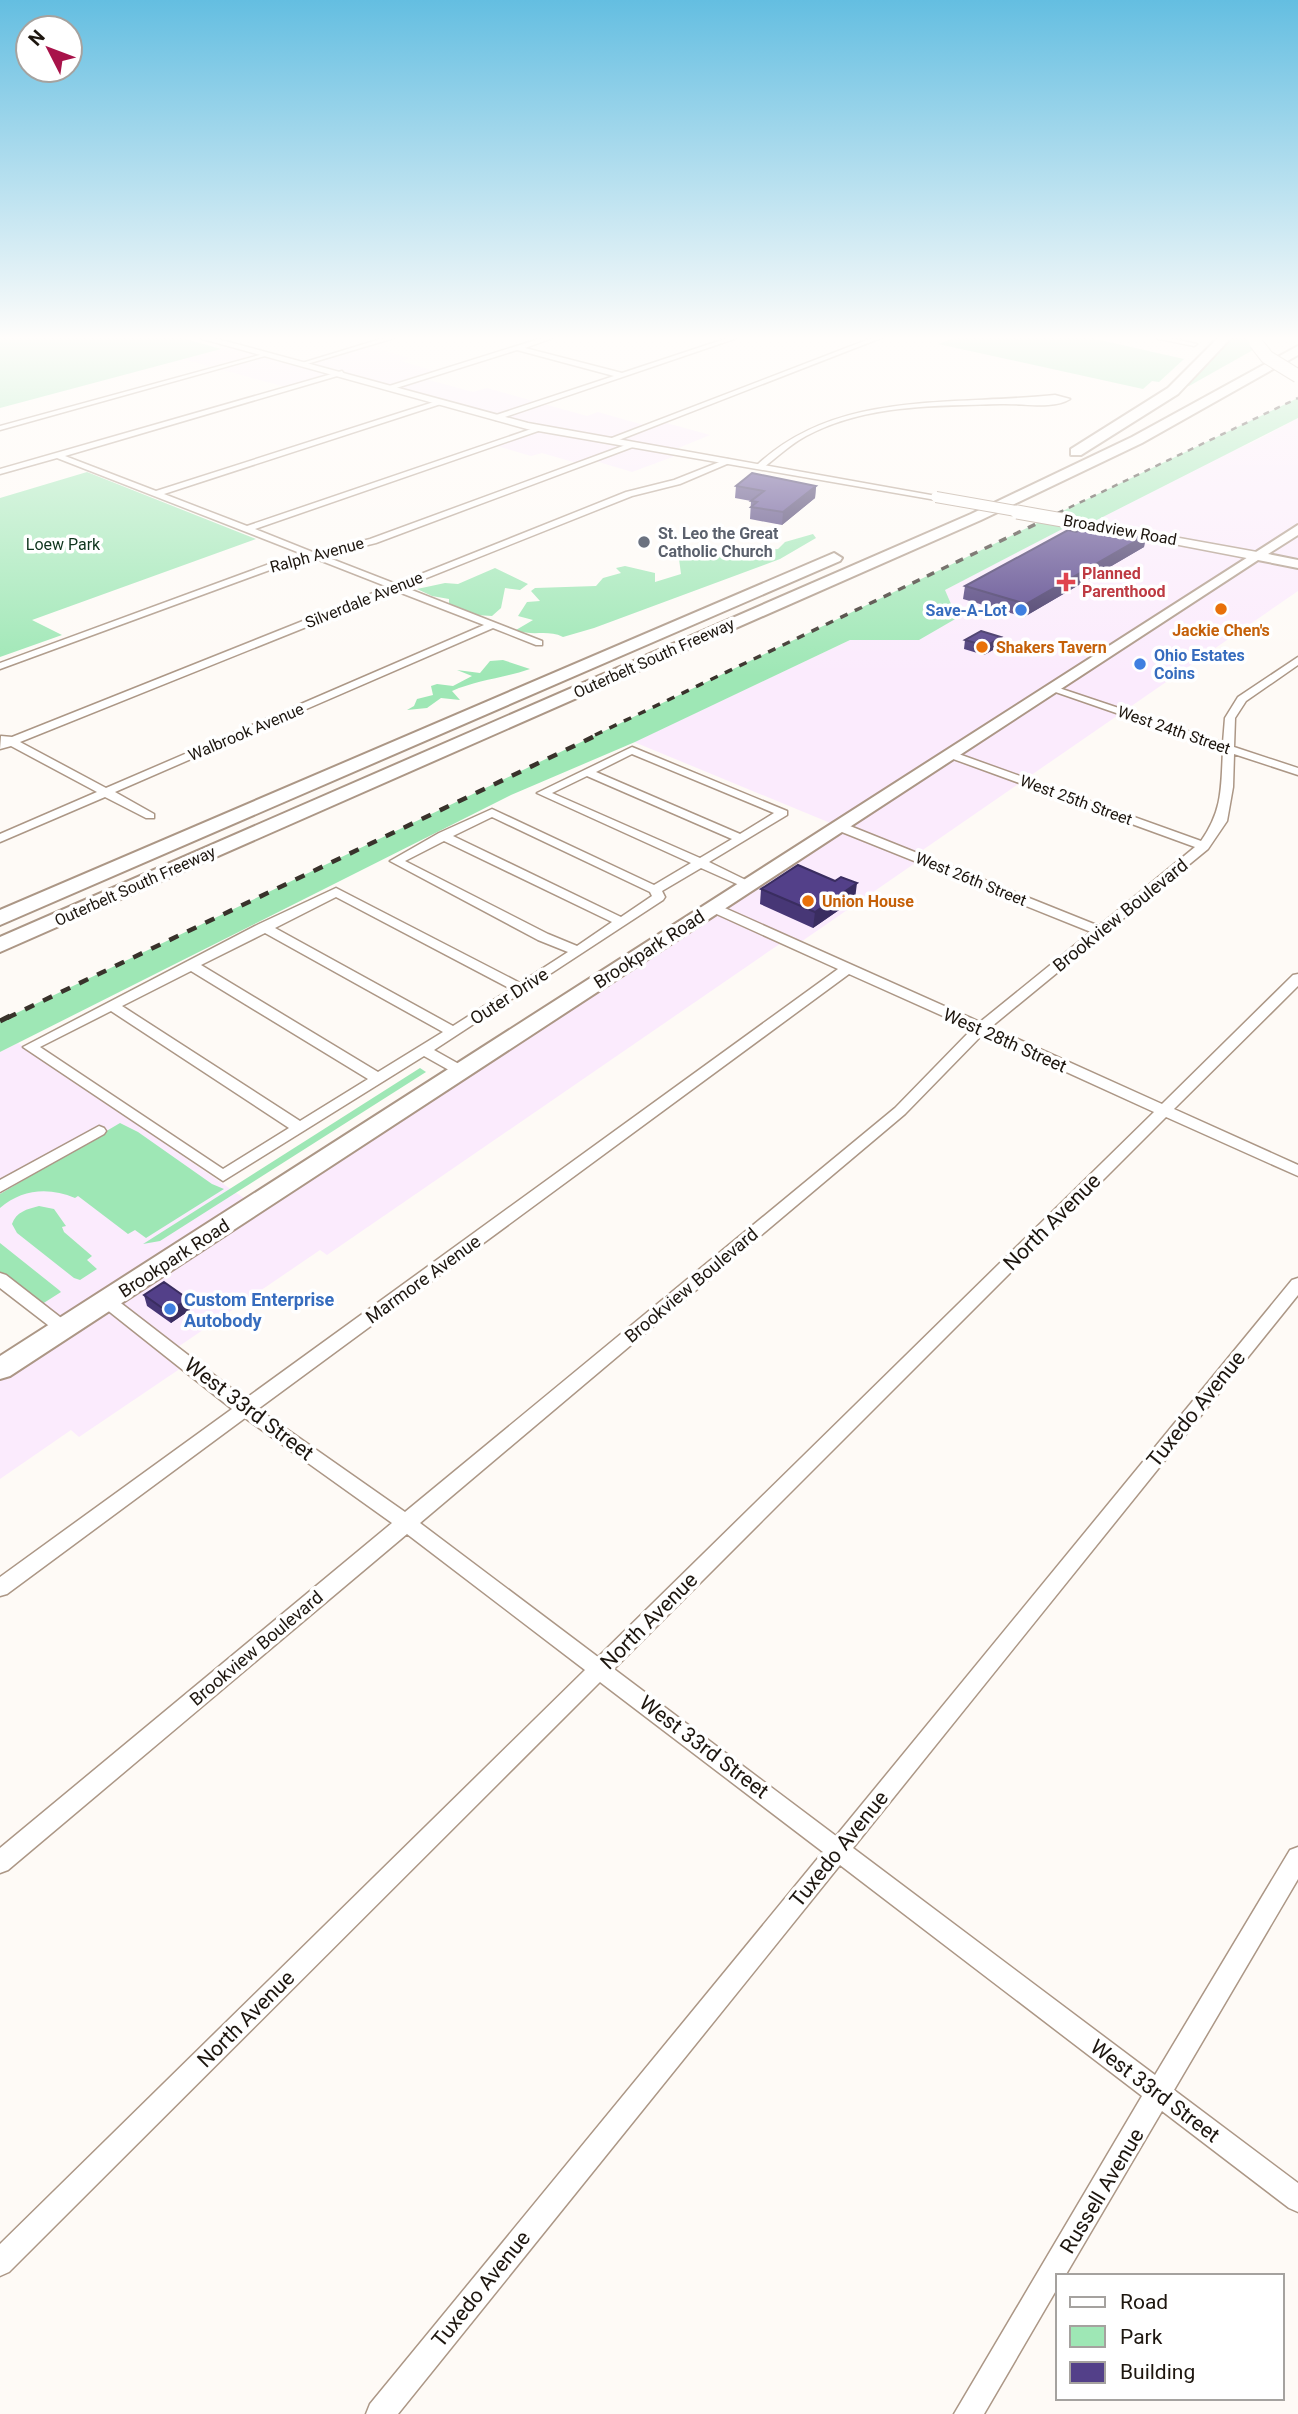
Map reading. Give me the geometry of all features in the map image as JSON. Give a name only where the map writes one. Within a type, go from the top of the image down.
[{"type":"highway","name":"Outerbelt South Freeway","points":[[0,945],[976,517],[1112,451]]},
{"type":"highway","points":[[937,505],[1076,452]]},
{"type":"highway","name":"Outerbelt South Freeway","points":[[0,918],[851,551]]},
{"type":"highway","points":[[0,905],[221,813],[308,784]]},
{"type":"highway","points":[[0,961],[238,849],[327,802]]},
{"type":"main road","name":"Broadview Road","points":[[668,451],[760,466],[937,505],[1074,522],[1298,564]]},
{"type":"main road","name":"Brookpark Road","points":[[0,1369],[841,827],[948,754],[1298,528]]},
{"type":"street","points":[[0,472],[72,451]]},
{"type":"street","points":[[154,494],[290,451]]},
{"type":"street","points":[[246,529],[476,451]]},
{"type":"street","name":"Ralph Avenue","points":[[0,666],[275,565],[373,541],[619,451]]},
{"type":"street","points":[[760,466],[781,451]]},
{"type":"street","points":[[57,455],[539,643]]},
{"type":"street","points":[[0,459],[19,466]]},
{"type":"street","name":"Silverdale Avenue","points":[[6,743],[629,494],[677,482],[730,461]]},
{"type":"street","name":"Walbrook Avenue","points":[[0,838],[492,625]]},
{"type":"street","name":"Brookview Boulevard","points":[[0,1862],[900,1111],[980,1029],[1204,846],[1221,821],[1227,787],[1230,718],[1242,699],[1298,660]]},
{"type":"street","name":"West 24th Street","points":[[1049,688],[1298,772]]},
{"type":"street","points":[[0,735],[6,743],[150,816]]},
{"type":"street","name":"Outer Drive","points":[[113,1006],[30,1047],[223,1176],[521,989],[659,897],[655,890],[783,813],[632,750],[587,772]]},
{"type":"street","name":"West 25th Street","points":[[948,754],[1204,846]]},
{"type":"street","points":[[742,839],[587,772],[543,793],[750,885]]},
{"type":"street","points":[[577,951],[543,937],[396,861],[492,812],[655,890]]},
{"type":"street","name":"West 26th Street","points":[[841,827],[1101,931]]},
{"type":"street","points":[[443,836],[620,921]]},
{"type":"street","points":[[300,1128],[113,1006],[336,892],[521,989]]},
{"type":"street","name":"West 28th Street","points":[[714,908],[845,970],[1298,1171]]},
{"type":"street","points":[[264,927],[453,1031]]},
{"type":"street","points":[[191,965],[379,1079]]},
{"type":"street","name":"Marmore Avenue","points":[[0,1588],[845,970]]},
{"type":"street","name":"North Avenue","points":[[0,2263],[1298,978]]},
{"type":"street","points":[[423,1050],[461,1071]]},
{"type":"street","points":[[0,1187],[99,1131]]},
{"type":"street","points":[[0,1279],[63,1328]]},
{"type":"street","name":"Tuxedo Avenue","points":[[380,2414],[1298,1284]]},
{"type":"street","name":"West 33rd Street","points":[[107,1301],[246,1409],[407,1523],[1298,2199]]},
{"type":"street","name":"Russell Avenue","points":[[968,2414],[1160,2095],[1298,1858]]},
{"type":"shaded area","points":[[513,451],[672,451],[683,453],[632,472],[592,460],[580,464],[542,453],[531,456]]},
{"type":"shaded area","points":[[1233,451],[1298,451],[1298,591],[914,856],[921,859],[795,946],[784,941],[327,1255],[320,1250],[172,1351],[187,1364],[79,1437],[71,1430],[0,1479],[0,1369],[63,1328],[0,1279],[0,1052],[18,1043],[254,1205],[840,827],[634,742],[850,640],[919,640],[945,590],[1074,522]]},
{"type":"green space","points":[[1188,451],[1234,451],[1087,525],[1074,523],[945,590],[957,618],[919,640],[850,640],[635,742],[511,795],[0,1052],[0,1021]]},
{"type":"green space","name":"Loew Park","points":[[87,472],[256,539],[32,620],[62,635],[0,657],[0,498]]},
{"type":"green space","points":[[813,534],[816,538],[780,559],[594,628],[563,637],[516,630],[533,620],[518,616],[527,602],[540,601],[531,591],[535,588],[596,586],[603,578],[621,573],[616,568],[625,566],[655,573],[655,582],[681,574],[679,559],[708,553],[778,549],[785,542]]},
{"type":"green space","points":[[495,568],[528,584],[520,590],[505,588],[501,608],[492,616],[476,615],[449,604],[449,599],[432,596],[417,589],[445,583],[458,584]]},
{"type":"green space","points":[[503,660],[530,669],[452,691],[460,700],[441,698],[427,708],[407,710],[414,706],[417,699],[433,695],[431,686],[453,686],[472,676],[457,670],[480,673],[490,661]]},
{"type":"green space","points":[[420,1068],[426,1072],[160,1241],[143,1244]]},
{"type":"green space","points":[[120,1123],[138,1132],[212,1184],[224,1189],[146,1238],[135,1230],[128,1234],[78,1196],[75,1198],[55,1192],[36,1192],[17,1197],[0,1208],[0,1194]]},
{"type":"green space","points":[[39,1206],[54,1209],[66,1226],[62,1227],[64,1232],[92,1256],[87,1260],[97,1269],[80,1280],[74,1278],[17,1233],[12,1224],[16,1217]]},
{"type":"green space","points":[[0,1243],[61,1292],[39,1306],[0,1275]]},
{"type":"building","points":[[752,473],[816,486],[783,512],[751,507],[757,502],[751,501],[764,491],[736,486]]},
{"type":"building","points":[[1089,525],[1146,535],[1026,604],[965,586],[1068,530],[1076,532]]},
{"type":"building","points":[[981,631],[1001,637],[986,646],[965,640]]},
{"type":"building","points":[[798,865],[835,881],[841,877],[857,883],[815,912],[761,889]]},
{"type":"building","points":[[164,1282],[188,1299],[168,1312],[144,1295]]},
{"type":"railway","points":[[1058,513],[1188,451]]},
{"type":"railway","points":[[595,735],[1061,512]]},
{"type":"railway","points":[[7,1018],[599,734]]},
{"type":"railway","points":[[0,1021],[10,1016]]},
{"type":"place","name":"St. Leo the Great Catholic Church","points":[[644,542]]},
{"type":"place","name":"Planned Parenthood","points":[[1066,582]]},
{"type":"place","name":"Jackie Chen's","points":[[1221,609]]},
{"type":"place","name":"Save-A-Lot","points":[[1021,610]]},
{"type":"place","name":"Shakers Tavern","points":[[982,647]]},
{"type":"place","name":"Ohio Estates Coins","points":[[1140,664]]},
{"type":"place","name":"Union House","points":[[808,901]]},
{"type":"place","name":"Custom Enterprise Autobody","points":[[170,1309]]}]
